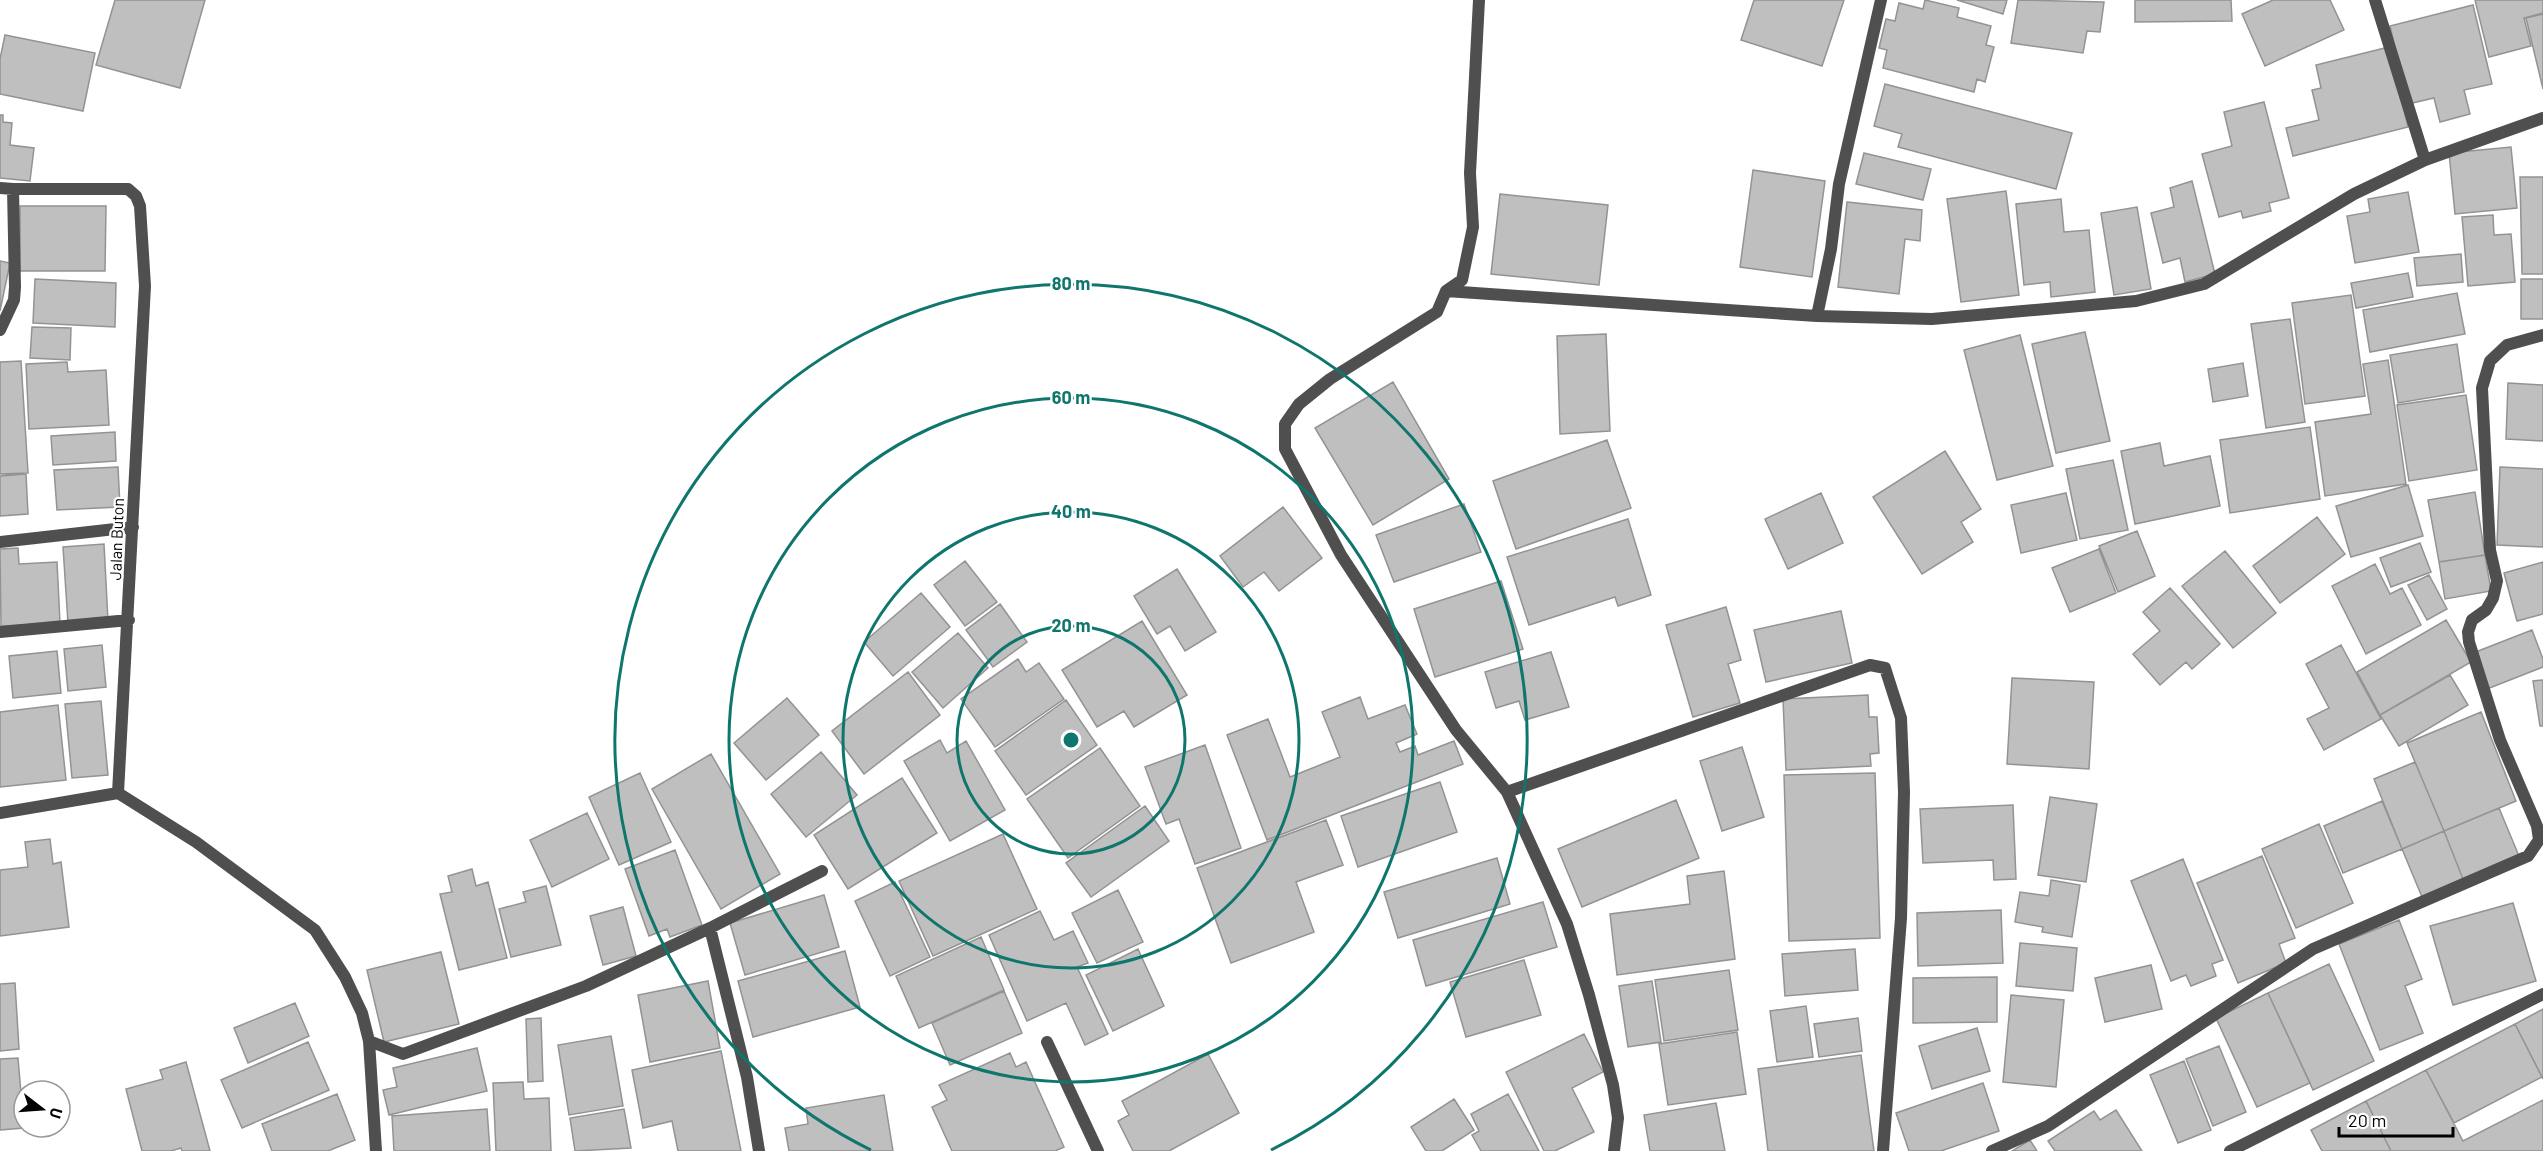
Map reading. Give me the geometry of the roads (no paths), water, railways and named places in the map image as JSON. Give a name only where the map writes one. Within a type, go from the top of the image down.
[{"type":"street","points":[[1479,0],[1470,173],[1473,227],[1462,280],[1446,291],[1437,312],[1330,379],[1299,404],[1285,424],[1285,449],[1341,555],[1456,730],[1507,792],[1567,924],[1589,995],[1613,1085],[1618,1118],[1614,1151]]},
{"type":"street","points":[[1817,316],[1839,184],[1881,0]]},
{"type":"street","points":[[2375,0],[2425,160]]},
{"type":"street","points":[[1446,291],[1817,316],[1932,319],[2088,307],[2171,294],[2204,284],[2354,194],[2425,160],[2543,118]]},
{"type":"street","points":[[0,330],[14,300],[15,287],[6,189]]},
{"type":"street","name":"Jalan Buton","points":[[6,189],[128,189],[136,196],[140,206],[145,286],[118,794]]},
{"type":"street","points":[[1992,1151],[2048,1126],[2313,949],[2528,856],[2539,840],[2537,826],[2500,740],[2468,632],[2472,620],[2486,610],[2493,598],[2497,581],[2490,550],[2482,388],[2490,361],[2508,345],[2543,336]]},
{"type":"street","points":[[0,542],[133,527]]},
{"type":"street","points":[[0,632],[129,620]]},
{"type":"street","points":[[1507,792],[1850,671],[1870,665],[1885,668],[1901,718],[1904,792],[1901,918],[1883,1151]]},
{"type":"street","points":[[0,813],[118,794],[196,842],[315,930],[345,977],[362,1012],[369,1041],[376,1151]]},
{"type":"street","points":[[369,1041],[403,1054],[586,986],[710,928],[822,871]]},
{"type":"street","points":[[710,928],[747,1077],[759,1151]]},
{"type":"street","points":[[2230,1151],[2543,994]]},
{"type":"street","points":[[1047,1042],[1098,1151]]}]
